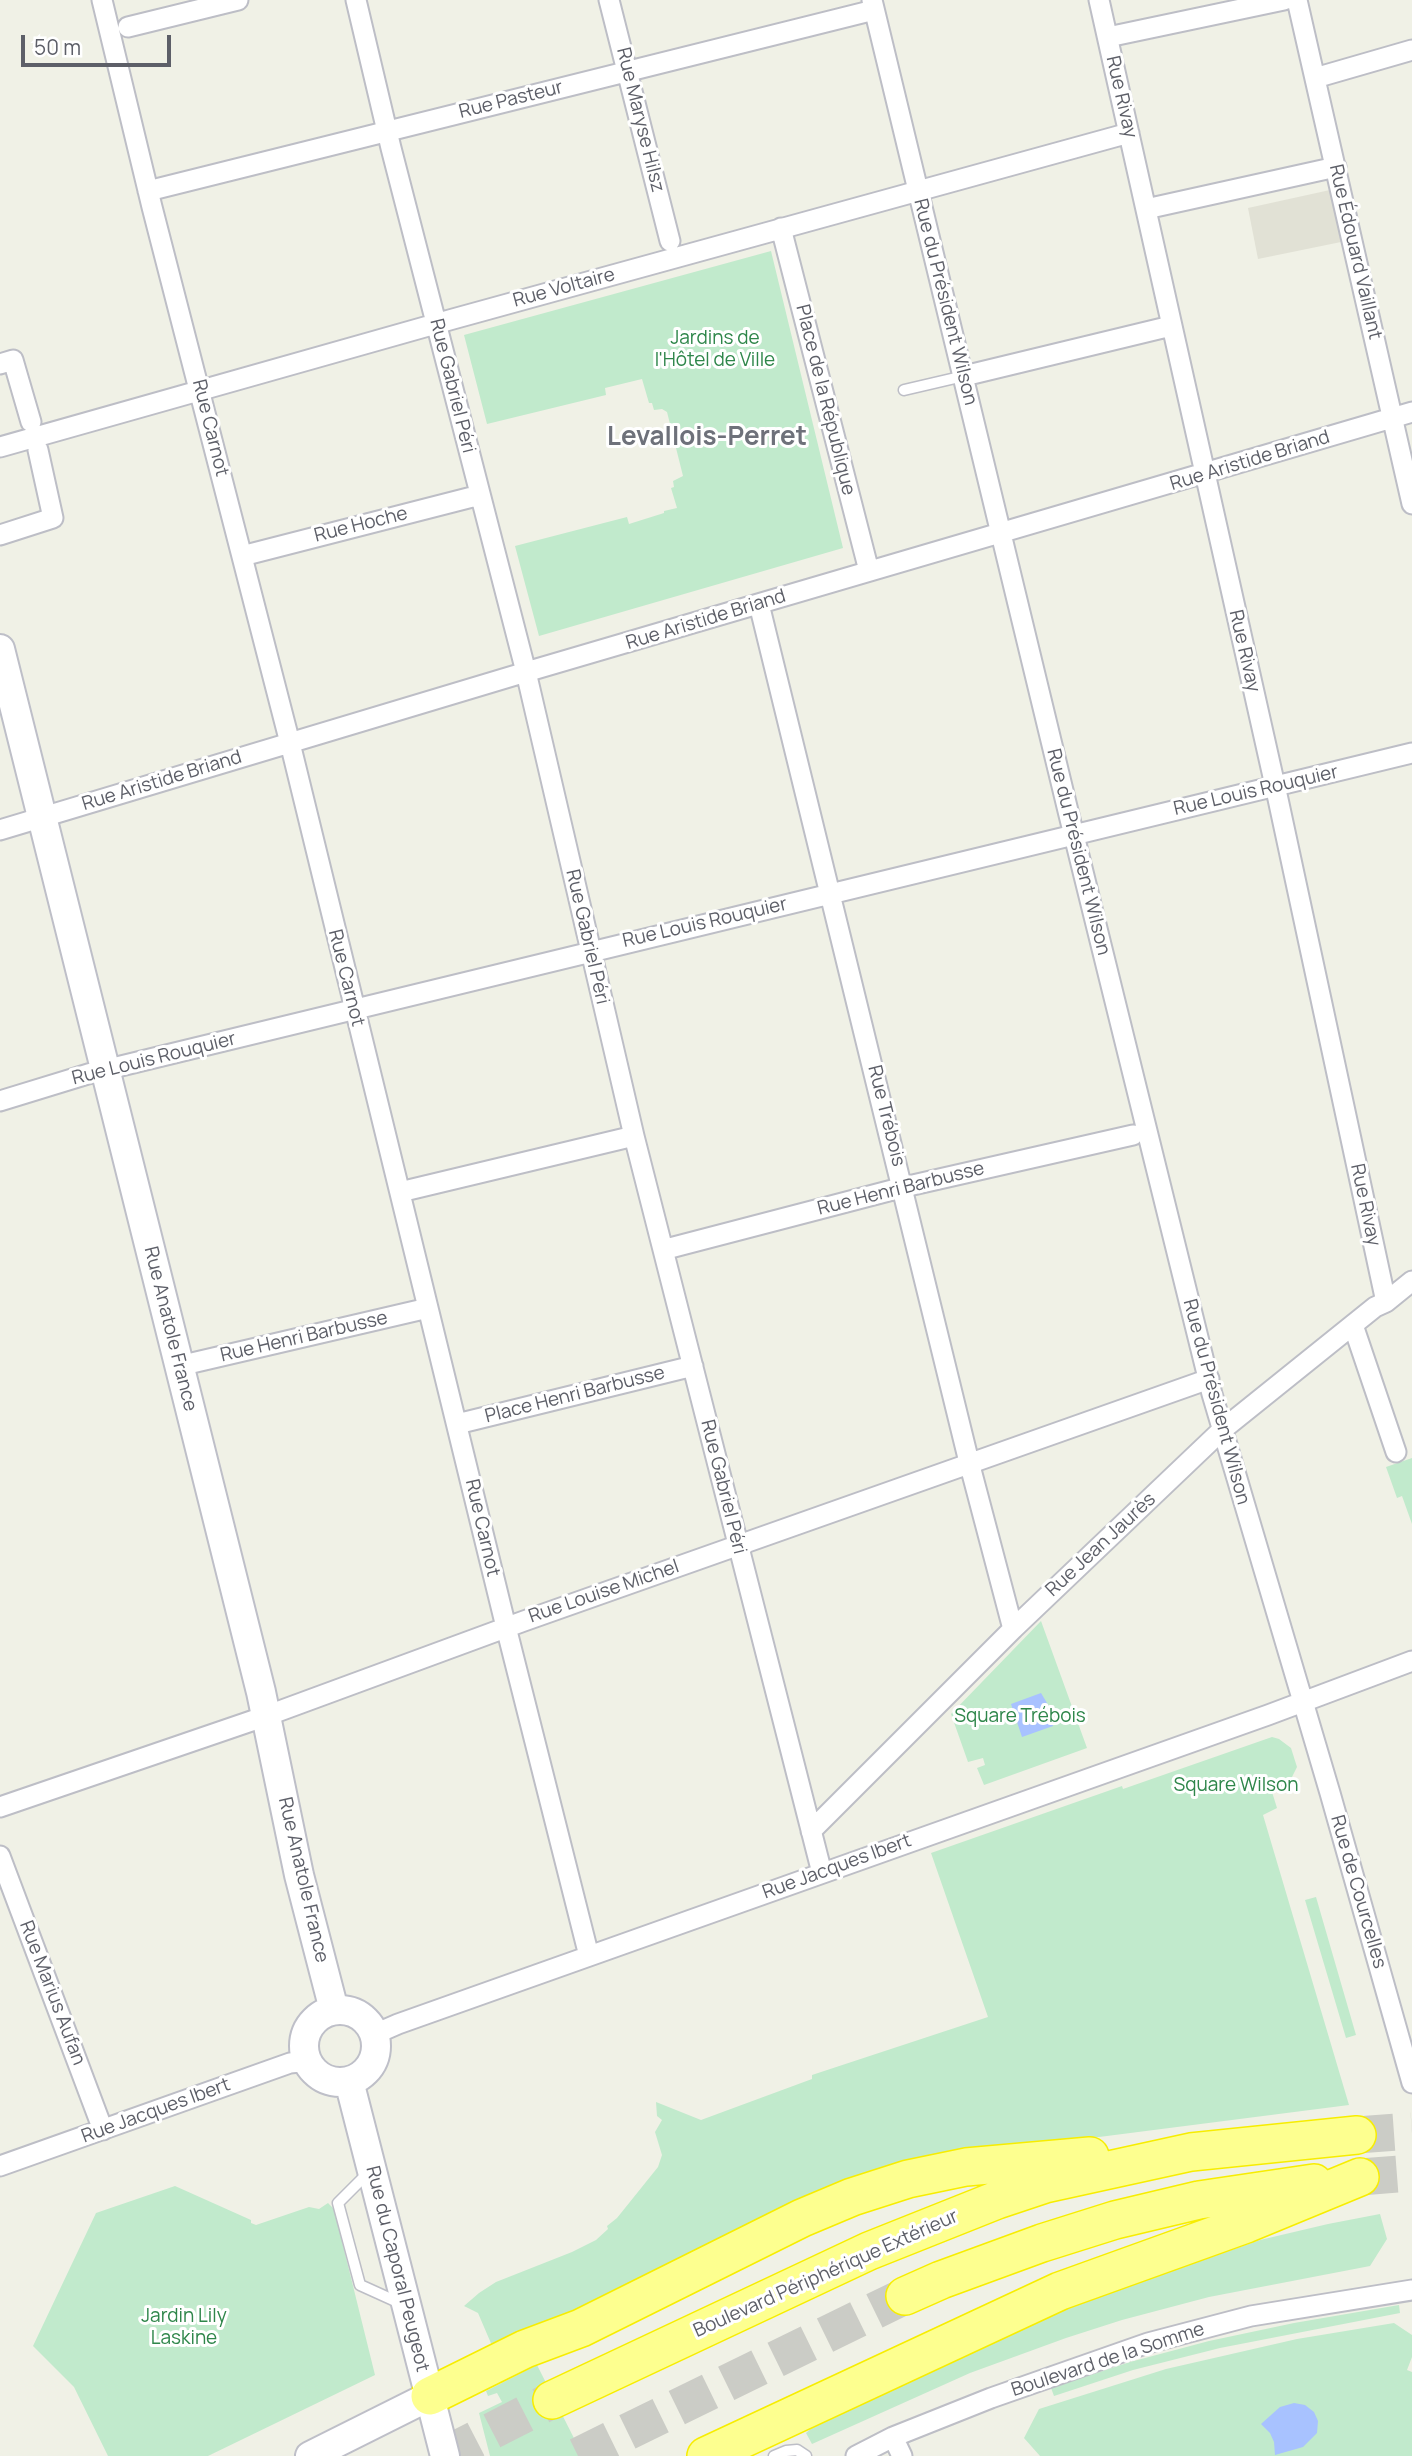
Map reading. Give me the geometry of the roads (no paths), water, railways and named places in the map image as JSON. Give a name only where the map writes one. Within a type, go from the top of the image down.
[{"type":"highway","name":"Boulevard Périphérique Extérieur","points":[[552,2400],[869,2250],[953,2216],[1045,2184],[1191,2152],[1357,2135]]},
{"type":"highway","points":[[430,2396],[525,2349],[581,2328],[802,2218],[870,2190],[918,2176],[986,2165],[1058,2157],[1191,2152]]},
{"type":"highway","points":[[706,2456],[782,2427],[1060,2291],[1245,2224],[1360,2177],[1262,2189],[1140,2214],[1042,2243],[905,2296]]},
{"type":"main road","name":"Rue Anatole France","points":[[0,649],[44,816],[266,1716],[299,1875],[334,2010]]},
{"type":"main road","points":[[334,2010],[346,2010],[360,2016],[371,2026],[376,2040],[376,2054],[370,2067],[349,2081],[323,2078],[311,2067],[305,2054],[306,2034],[314,2022],[334,2010]]},
{"type":"main road","name":"Rue du Caporal Peugeot","points":[[349,2081],[445,2456]]},
{"type":"main road","points":[[310,2456],[430,2396]]},
{"type":"street","name":"Rue Carnot","points":[[102,0],[119,30],[148,191],[201,390],[589,1956]]},
{"type":"street","points":[[119,30],[238,0]]},
{"type":"street","name":"Rue Gabriel Péri","points":[[356,0],[526,672],[634,1136],[822,1873]]},
{"type":"street","name":"Rue Maryse Hilsz","points":[[609,0],[670,241]]},
{"type":"street","name":"Rue Rivay","points":[[1099,0],[1275,787],[1386,1302]]},
{"type":"street","points":[[1108,37],[1284,0]]},
{"type":"street","name":"Rue Édouard Vaillant","points":[[1297,0],[1412,504]]},
{"type":"street","name":"Rue Pasteur","points":[[148,191],[628,71],[873,5]]},
{"type":"street","name":"Rue du Président Wilson","points":[[873,5],[1209,1379],[1304,1700]]},
{"type":"street","points":[[1315,78],[1412,50]]},
{"type":"street","name":"Rue Voltaire","points":[[0,447],[1129,132]]},
{"type":"street","points":[[1146,209],[1336,167]]},
{"type":"street","name":"Place de la République","points":[[781,228],[869,571]]},
{"type":"street","points":[[964,376],[1171,326]]},
{"type":"street","points":[[0,364],[13,360],[31,422]]},
{"type":"street","name":"Rue Aristide Briand","points":[[0,830],[526,672],[1205,475],[1412,412]]},
{"type":"street","points":[[0,535],[53,518],[37,450]]},
{"type":"street","name":"Rue Hoche","points":[[242,556],[480,495]]},
{"type":"street","name":"Rue Trébois","points":[[759,604],[1013,1629]]},
{"type":"street","name":"Rue Louis Rouquier","points":[[0,1101],[106,1070],[353,1009],[1412,753]]},
{"type":"street","name":"Rue Henri Barbusse","points":[[670,1248],[904,1187],[1133,1135]]},
{"type":"street","points":[[400,1192],[634,1136]]},
{"type":"street","name":"Rue Jean Jaurès","points":[[811,1831],[1013,1629],[1222,1430],[1375,1307],[1386,1302],[1412,1281]]},
{"type":"street","name":"Rue Henri Barbusse","points":[[179,1366],[428,1307]]},
{"type":"street","points":[[1353,1325],[1396,1452]]},
{"type":"street","name":"Place Henri Barbusse","points":[[457,1424],[693,1366]]},
{"type":"street","name":"Rue Louise Michel","points":[[0,1807],[266,1716],[506,1627],[1209,1379]]},
{"type":"street","name":"Rue Jacques Ibert","points":[[376,2040],[382,2031],[398,2024],[1268,1715],[1412,1661]]},
{"type":"street","name":"Rue de Courcelles","points":[[1304,1700],[1412,2083]]},
{"type":"street","name":"Rue Marius Aufan","points":[[0,1856],[103,2130]]},
{"type":"street","name":"Rue Jacques Ibert","points":[[0,2166],[290,2063],[300,2062],[311,2067]]},
{"type":"street","name":"Boulevard de la Somme","points":[[856,2456],[893,2437],[991,2398],[1148,2343],[1251,2316],[1412,2290]]},
{"type":"street","points":[[893,2437],[902,2456]]},
{"type":"lane","points":[[904,390],[964,376]]},
{"type":"lane","points":[[371,2169],[338,2203],[360,2285],[406,2306]]},
{"type":"lane","points":[[774,2456],[797,2450],[806,2456]]},
{"type":"water","points":[[1041,1693],[1050,1708],[1053,1726],[1022,1737],[1011,1704]]},
{"type":"water","points":[[1294,2403],[1305,2405],[1314,2412],[1318,2421],[1317,2433],[1303,2447],[1275,2455],[1270,2433],[1261,2424],[1280,2407]]},
{"type":"tunnel","points":[[1357,2135],[1412,2131]]},
{"type":"tunnel","points":[[1360,2177],[1412,2173]]},
{"type":"tunnel","points":[[578,2456],[905,2296]]},
{"type":"tunnel","points":[[443,2456],[552,2400]]},
{"type":"district","name":"Levallois-Perret","points":[[707,438]]},
{"type":"park label","name":"Jardins de l'Hôtel de Ville","points":[[715,350]]},
{"type":"park label","name":"Square Trébois","points":[[1020,1717]]},
{"type":"park label","name":"Square Wilson","points":[[1236,1786]]},
{"type":"park label","name":"Jardin Lily Laskine","points":[[184,2328]]}]
